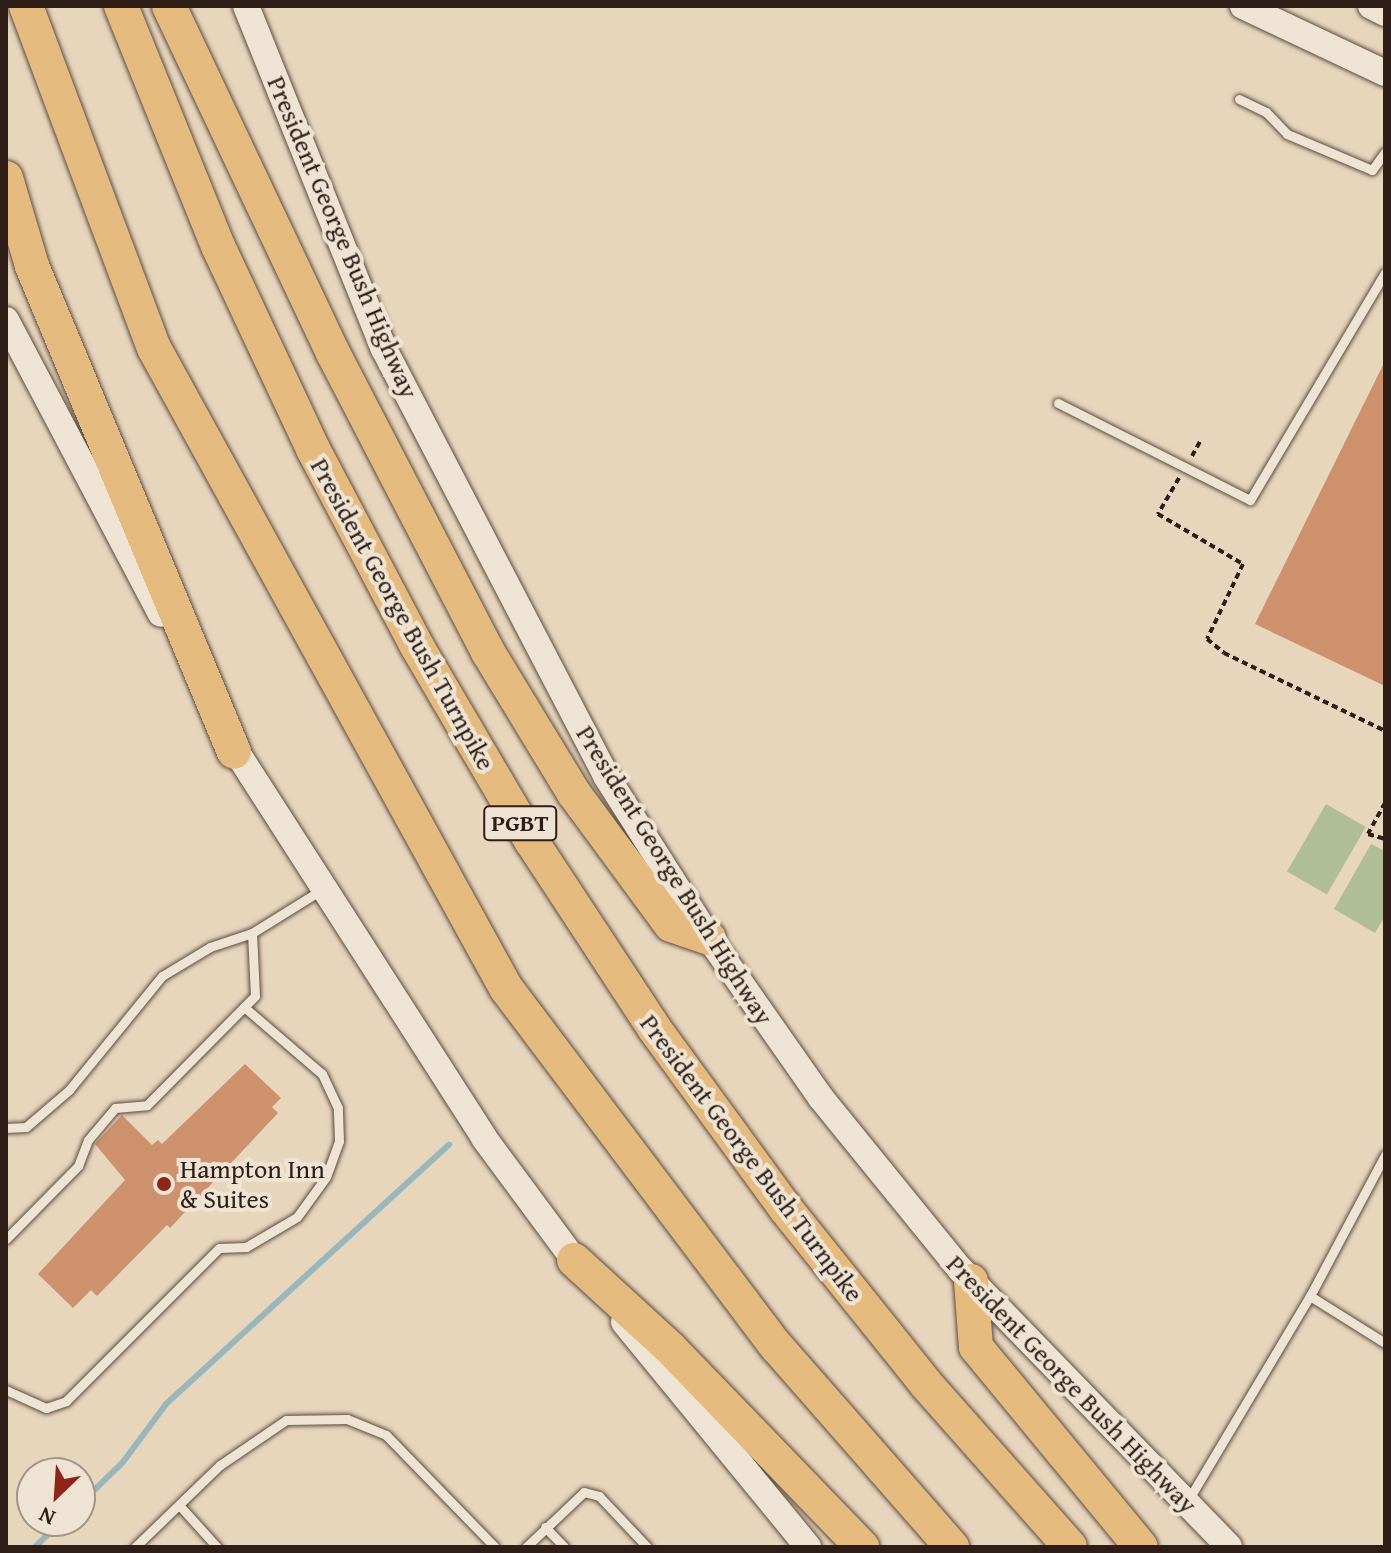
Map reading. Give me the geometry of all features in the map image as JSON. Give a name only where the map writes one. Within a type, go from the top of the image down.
[{"type":"highway","points":[[26,6],[154,348],[506,988],[777,1347],[952,1547]]},
{"type":"highway","name":"President George Bush Turnpike","points":[[121,6],[212,233],[306,436],[425,661],[532,842],[654,1028],[795,1221],[926,1384],[1070,1547]]},
{"type":"highway","points":[[169,6],[333,353],[488,652],[573,792],[671,925],[709,938]]},
{"type":"highway","points":[[6,178],[32,266],[234,752]]},
{"type":"highway","points":[[574,1260],[670,1348],[862,1547]]},
{"type":"highway","points":[[971,1281],[976,1347],[1141,1547]]},
{"type":"main road","name":"President George Bush Highway","points":[[246,6],[384,349],[606,776],[709,938],[828,1107],[971,1281],[1229,1547]]},
{"type":"main road","points":[[1243,6],[1385,73]]},
{"type":"main road","points":[[1371,6],[1385,13]]},
{"type":"main road","points":[[6,320],[234,752],[484,1138],[574,1260],[808,1547]]},
{"type":"lane","points":[[1239,99],[1266,112],[1287,134],[1372,170],[1385,152]]},
{"type":"lane","points":[[1058,403],[1250,500],[1385,273]]},
{"type":"lane","points":[[6,1128],[26,1127],[69,1090],[162,976],[210,947],[252,933],[324,888]]},
{"type":"lane","points":[[6,1239],[78,1166],[88,1140],[115,1108],[147,1105],[255,996],[252,933]]},
{"type":"lane","points":[[6,1390],[46,1408],[66,1401],[219,1248],[246,1247],[297,1217],[326,1177],[338,1130],[338,1108],[322,1074],[244,1007]]},
{"type":"lane","points":[[1186,1504],[1310,1296],[1385,1155]]},
{"type":"lane","points":[[1310,1296],[1385,1343]]},
{"type":"lane","points":[[135,1547],[220,1465],[286,1420],[347,1419],[386,1435],[495,1547]]},
{"type":"lane","points":[[526,1547],[574,1496],[592,1493],[647,1547]]},
{"type":"lane","points":[[179,1505],[217,1547]]},
{"type":"lane","points":[[545,1527],[564,1547]]},
{"type":"path","points":[[1201,440],[1158,514],[1243,564],[1207,639],[1224,653],[1385,731]]},
{"type":"path","points":[[1385,803],[1368,834],[1385,839]]},
{"type":"green space","points":[[1326,804],[1366,827],[1327,895],[1287,872]]},
{"type":"green space","points":[[1371,844],[1385,851],[1385,916],[1375,933],[1334,909]]},
{"type":"building","points":[[1385,361],[1385,686],[1255,624]]},
{"type":"building","name":"Hampton Inn & Suites","points":[[245,1064],[281,1098],[272,1107],[278,1113],[170,1228],[167,1225],[97,1296],[91,1290],[73,1308],[38,1274],[125,1180],[95,1144],[122,1115],[152,1145],[158,1140],[162,1144]]},
{"type":"waterway","points":[[96,1488],[123,1462],[166,1404],[449,1145]]},
{"type":"waterway","points":[[35,1547],[45,1537]]},
{"type":"place","name":"Hampton Inn & Suites","points":[[164,1184]]}]
